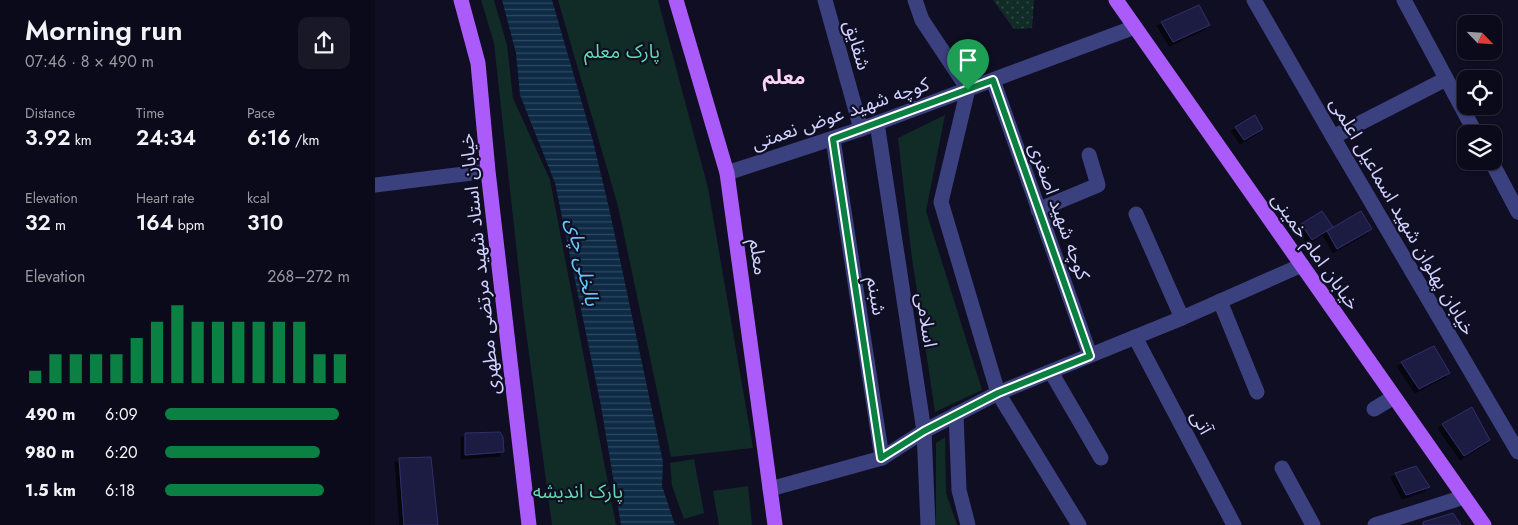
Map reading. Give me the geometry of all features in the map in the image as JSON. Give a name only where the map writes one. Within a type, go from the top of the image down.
[{"type":"main road","name":"خیابان استاد شهید مرتضی مطهری","points":[[461,0],[478,63],[488,171],[529,525]]},
{"type":"main road","name":"معلم","points":[[676,0],[727,174],[775,525]]},
{"type":"main road","name":"خیابان امام خمینی","points":[[1116,0],[1484,525]]},
{"type":"street","name":"شقایق","points":[[825,0],[861,129]]},
{"type":"street","points":[[915,0],[922,20],[968,90],[941,202],[998,393],[1079,525]]},
{"type":"street","name":"خیابان پهلوان شهید اسماعیل اعلمی","points":[[1254,0],[1518,452]]},
{"type":"street","points":[[1404,0],[1471,125]]},
{"type":"street","name":"کوچه شهید عوض نعمتی","points":[[727,174],[861,129],[1135,27]]},
{"type":"street","points":[[1333,137],[1446,79]]},
{"type":"street","name":"کوچه شهید اصغری","points":[[993,80],[1090,356]]},
{"type":"street","name":"اسلامی","points":[[877,122],[924,431],[928,525]]},
{"type":"street","name":"شبنم","points":[[833,139],[881,458]]},
{"type":"street","points":[[1038,210],[1098,186],[1089,155]]},
{"type":"street","points":[[1496,170],[1518,212]]},
{"type":"street","points":[[375,186],[488,171]]},
{"type":"street","points":[[1136,214],[1182,318]]},
{"type":"street","points":[[770,489],[881,458],[924,431],[998,393],[1182,318],[1302,266]]},
{"type":"street","points":[[1220,301],[1257,392]]},
{"type":"street","name":"آتی","points":[[1135,337],[1234,525]]},
{"type":"street","points":[[1051,372],[1101,458]]},
{"type":"street","points":[[1374,409],[1394,397]]},
{"type":"street","points":[[956,414],[959,490],[968,525]]},
{"type":"street","points":[[1282,468],[1313,525]]},
{"type":"street","points":[[1378,525],[1464,496]]},
{"type":"green space","name":"پارک اندیشه","points":[[481,0],[494,0],[507,45],[513,98],[550,180],[616,525],[552,525],[523,309],[494,43]]},
{"type":"green space","name":"پارک معلم","points":[[558,0],[658,0],[708,188],[753,448],[671,457],[618,206]]},
{"type":"green space","points":[[993,0],[1034,0],[1032,28],[1014,29]]},
{"type":"green space","points":[[945,115],[926,211],[982,390],[935,412],[911,251],[898,138]]},
{"type":"green space","points":[[945,437],[946,493],[957,525],[936,525],[936,443]]},
{"type":"green space","points":[[694,459],[704,513],[684,519],[672,486],[670,463]]},
{"type":"green space","points":[[748,486],[752,525],[719,525],[713,491]]},
{"type":"water","name":"بالخلی چای","points":[[502,0],[552,0],[593,141],[609,208],[663,462],[662,486],[675,525],[621,525],[601,406],[555,183],[520,95],[516,53]]},
{"type":"building","points":[[1199,5],[1210,25],[1173,42],[1161,22]]},
{"type":"building","points":[[1255,115],[1263,129],[1244,140],[1235,127]]},
{"type":"building","points":[[1322,211],[1333,227],[1312,240],[1301,224]]},
{"type":"building","points":[[1361,211],[1372,229],[1337,249],[1327,231]]},
{"type":"building","points":[[1434,346],[1450,373],[1419,389],[1401,362]]},
{"type":"building","points":[[1472,407],[1490,440],[1464,456],[1442,424]]},
{"type":"building","points":[[500,432],[503,437],[504,452],[465,455],[465,433]]},
{"type":"building","points":[[431,457],[438,525],[404,525],[399,458]]},
{"type":"building","points":[[1416,466],[1430,487],[1406,495],[1395,473]]},
{"type":"building","points":[[1453,513],[1461,525],[1423,525],[1423,522]]},
{"type":"district","name":"معلم","points":[[784,77]]},
{"type":"route","points":[[993,80],[1090,356],[998,393],[924,431],[881,458],[833,139],[968,90],[993,80]]}]
